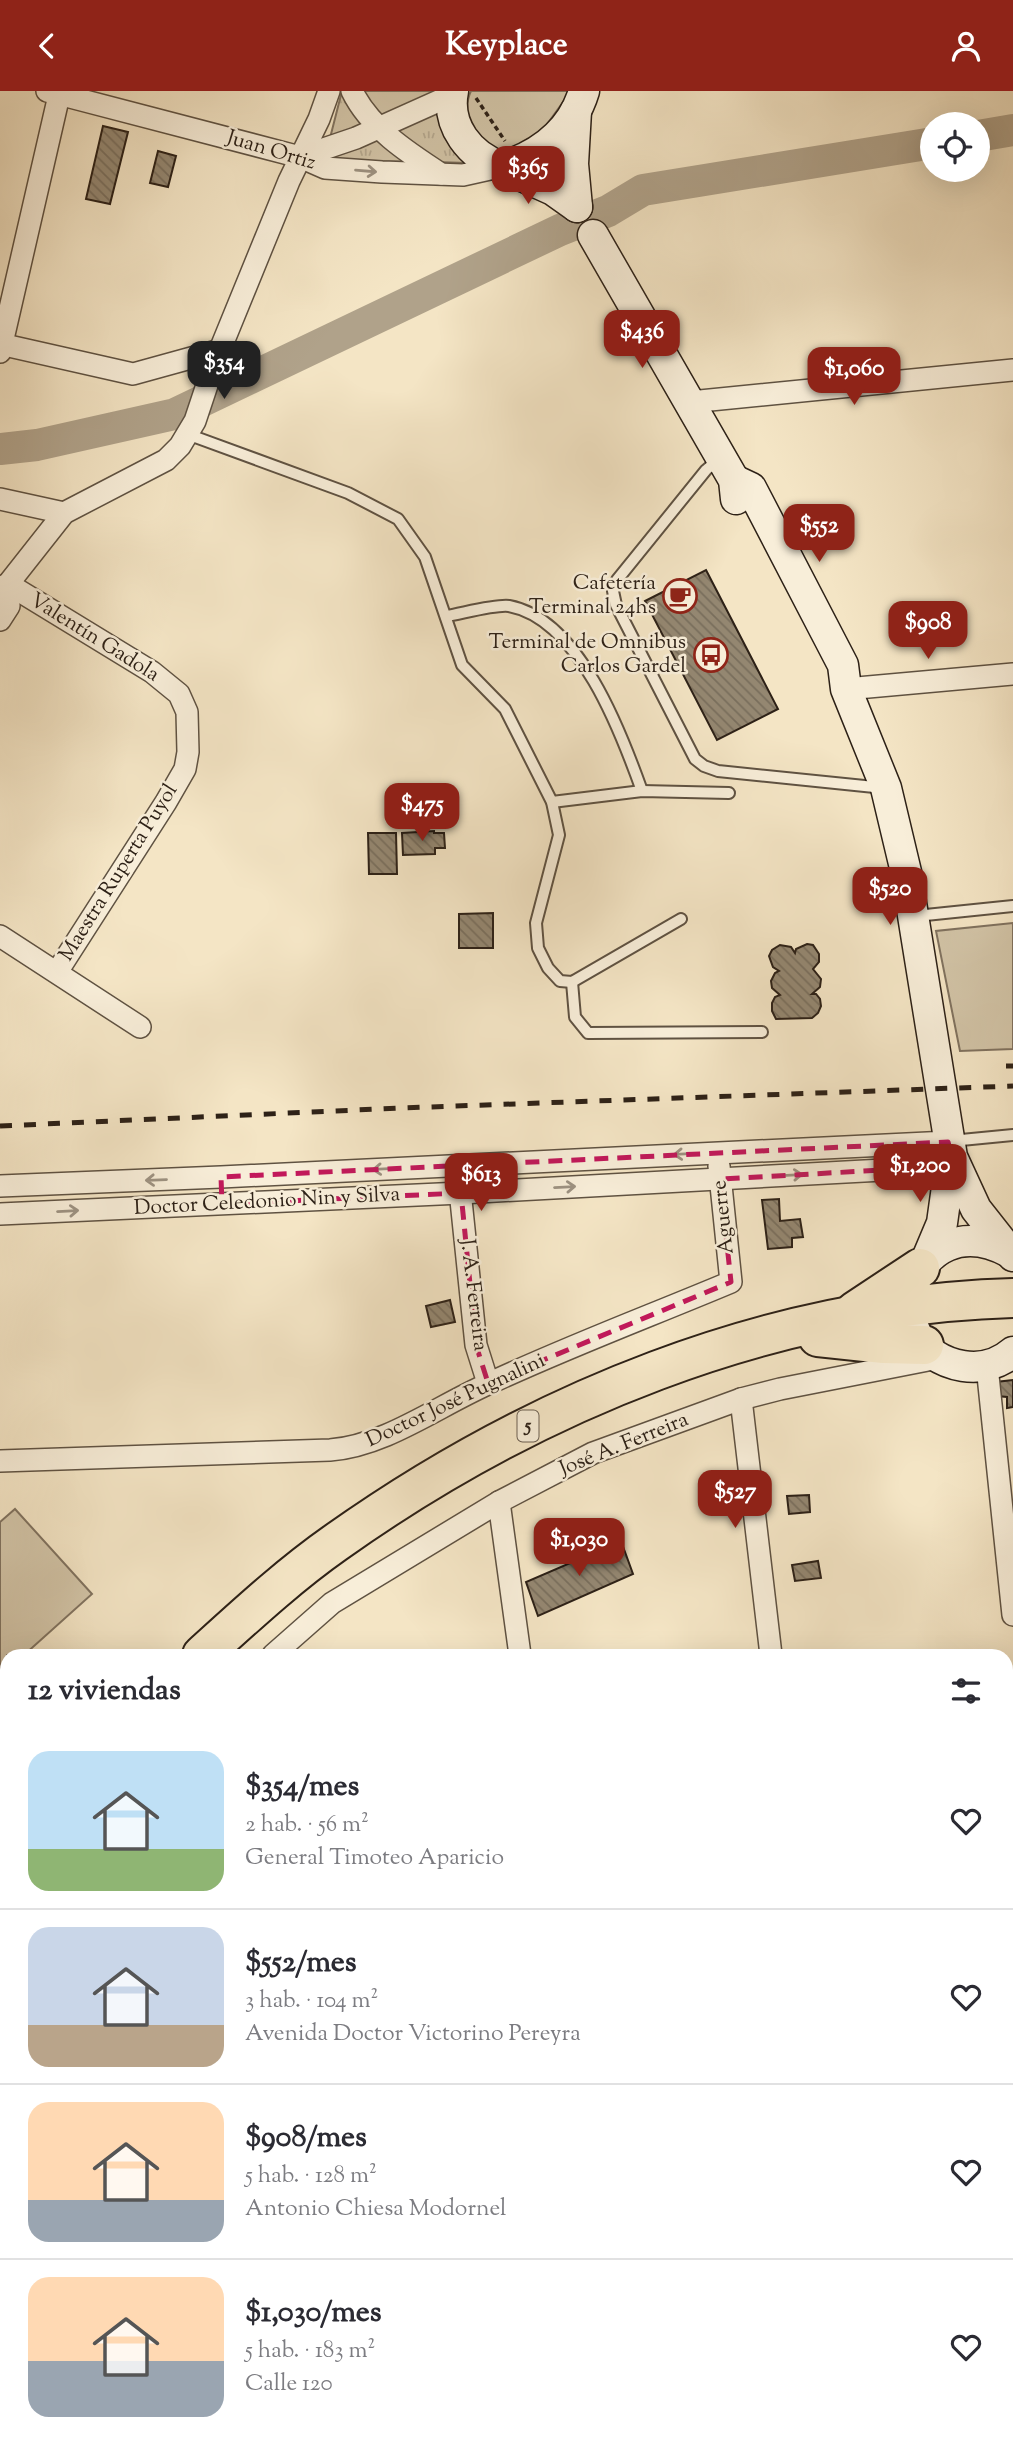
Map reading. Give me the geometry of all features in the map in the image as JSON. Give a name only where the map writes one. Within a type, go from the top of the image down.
[{"type":"highway","points":[[843,1319],[923,1265]]},
{"type":"highway","name":"5","points":[[209,1649],[333,1544],[393,1503],[492,1445],[589,1398],[720,1347],[843,1319],[909,1308],[1013,1298]]},
{"type":"highway","points":[[777,1334],[932,1351]]},
{"type":"street","points":[[0,620],[9,606],[4,586],[64,513],[166,460],[180,446],[191,427],[217,358],[329,91]]},
{"type":"street","points":[[352,91],[359,105],[378,128],[442,175]]},
{"type":"street","points":[[56,92],[1,347],[133,375],[217,358]]},
{"type":"street","name":"Juan Ortiz","points":[[56,92],[300,157],[325,168],[463,175],[507,165]]},
{"type":"street","points":[[300,157],[330,148],[459,92]]},
{"type":"street","points":[[459,92],[454,120],[466,144],[476,155],[507,165],[553,190],[576,207],[728,469],[734,496],[774,567],[828,674],[846,689],[886,788],[906,871],[950,1149],[943,1223],[914,1281],[909,1308],[914,1327],[932,1351],[954,1365],[971,1368],[987,1366],[1013,1352]]},
{"type":"street","points":[[507,165],[545,148],[580,101]]},
{"type":"street","points":[[576,207],[573,164],[580,101]]},
{"type":"street","points":[[690,402],[1013,370]]},
{"type":"street","points":[[0,499],[64,513]]},
{"type":"street","name":"Valentín Gadola","points":[[4,586],[152,672],[179,694]]},
{"type":"street","points":[[846,689],[1013,674]]},
{"type":"street","name":"Maestra Ruperta Puyol","points":[[57,972],[185,769],[188,751],[187,712],[179,694]]},
{"type":"street","points":[[0,936],[140,1027]]},
{"type":"street","points":[[950,1149],[976,1209],[1011,1254]]},
{"type":"street","name":"Doctor Celedonio Nin y Silva","points":[[0,1186],[717,1152],[950,1149]]},
{"type":"street","name":"Doctor Celedonio Nin y Silva","points":[[0,1214],[920,1168],[950,1149]]},
{"type":"street","name":"Aguerre","points":[[717,1152],[731,1282]]},
{"type":"street","name":"J. A. Ferreira","points":[[457,1165],[476,1345],[488,1383]]},
{"type":"street","points":[[221,1177],[222,1204]]},
{"type":"street","points":[[923,1265],[937,1251],[966,1241],[996,1245],[1011,1254]]},
{"type":"street","name":"Doctor José Pugnalini","points":[[0,1461],[350,1449],[373,1441],[488,1383],[731,1282]]},
{"type":"street","name":"José A. Ferreira","points":[[280,1649],[332,1604],[499,1502],[593,1453],[741,1399],[932,1351]]},
{"type":"street","points":[[987,1366],[1013,1615]]},
{"type":"street","points":[[741,1399],[770,1649]]},
{"type":"street","points":[[499,1502],[519,1649]]},
{"type":"lane","points":[[191,427],[348,493],[398,519],[425,557],[463,665],[505,709],[552,802],[559,835],[536,923],[538,948],[548,968],[560,981],[572,982],[681,919]]},
{"type":"lane","points":[[728,469],[706,470],[617,580],[613,591],[616,605],[695,759],[704,766],[718,771],[886,788]]},
{"type":"lane","points":[[446,616],[507,605],[530,613],[553,628],[579,658],[607,706],[642,791]]},
{"type":"lane","points":[[552,802],[642,791],[729,793]]},
{"type":"lane","points":[[914,916],[1013,906]]},
{"type":"lane","points":[[572,982],[575,1017],[588,1033],[762,1032]]},
{"type":"lane","points":[[950,1149],[1013,1135]]},
{"type":"path","points":[[459,92],[507,165]]},
{"type":"highlighted area","points":[[948,1142],[952,1157],[920,1168],[720,1179],[731,1282],[488,1383],[476,1345],[461,1193],[222,1204],[221,1177]]},
{"type":"green space","points":[[342,91],[368,128],[330,138]]},
{"type":"green space","points":[[358,91],[435,91],[429,98],[379,123]]},
{"type":"green space","points":[[471,91],[571,91],[535,141],[500,153],[482,143],[472,131],[467,110]]},
{"type":"green space","points":[[441,107],[468,163],[435,162],[391,132]]},
{"type":"green space","points":[[376,137],[412,162],[327,160],[328,155]]},
{"type":"green space","points":[[1013,923],[1013,1049],[960,1051],[936,931]]},
{"type":"green space","points":[[15,1509],[92,1594],[31,1649],[0,1649],[0,1522]]},
{"type":"building","points":[[103,126],[128,132],[110,204],[86,199]]},
{"type":"building","points":[[158,151],[176,156],[168,187],[150,183]]},
{"type":"building","name":"Terminal de Omnibus Carlos Gardel","points":[[706,570],[778,709],[717,740],[645,601]]},
{"type":"building","points":[[368,833],[396,833],[397,874],[369,874]]},
{"type":"building","points":[[402,833],[444,833],[445,848],[435,848],[435,854],[403,855]]},
{"type":"building","points":[[493,913],[493,948],[459,948],[459,914]]},
{"type":"building","points":[[807,944],[813,945],[819,954],[819,962],[813,969],[821,979],[820,987],[812,994],[816,994],[820,999],[821,1006],[812,1018],[776,1019],[772,1003],[775,997],[780,995],[772,988],[771,981],[779,971],[773,967],[769,956],[772,950],[780,945],[791,947],[795,953],[796,949]]},
{"type":"building","points":[[779,1199],[780,1221],[800,1219],[803,1237],[792,1238],[792,1247],[768,1249],[762,1200]]},
{"type":"building","points":[[450,1300],[455,1322],[431,1327],[426,1306]]},
{"type":"building","points":[[1013,1380],[1013,1407],[1007,1408],[1007,1397],[997,1396],[996,1382]]},
{"type":"building","points":[[809,1495],[810,1512],[789,1514],[787,1496]]},
{"type":"building","points":[[621,1541],[633,1574],[538,1616],[526,1582]]},
{"type":"building","points":[[818,1561],[821,1578],[795,1581],[792,1565]]},
{"type":"waterway","points":[[990,134],[1013,130]]},
{"type":"waterway","points":[[0,449],[37,445],[175,414],[560,230],[608,211],[643,190],[920,145]]},
{"type":"railway","points":[[1006,1066],[1013,1066]]},
{"type":"railway","points":[[0,1126],[401,1108],[1013,1086]]},
{"type":"place","name":"Cafetería Terminal 24hs","points":[[680,596]]},
{"type":"place","name":"Terminal de Omnibus Carlos Gardel","points":[[711,655]]}]
